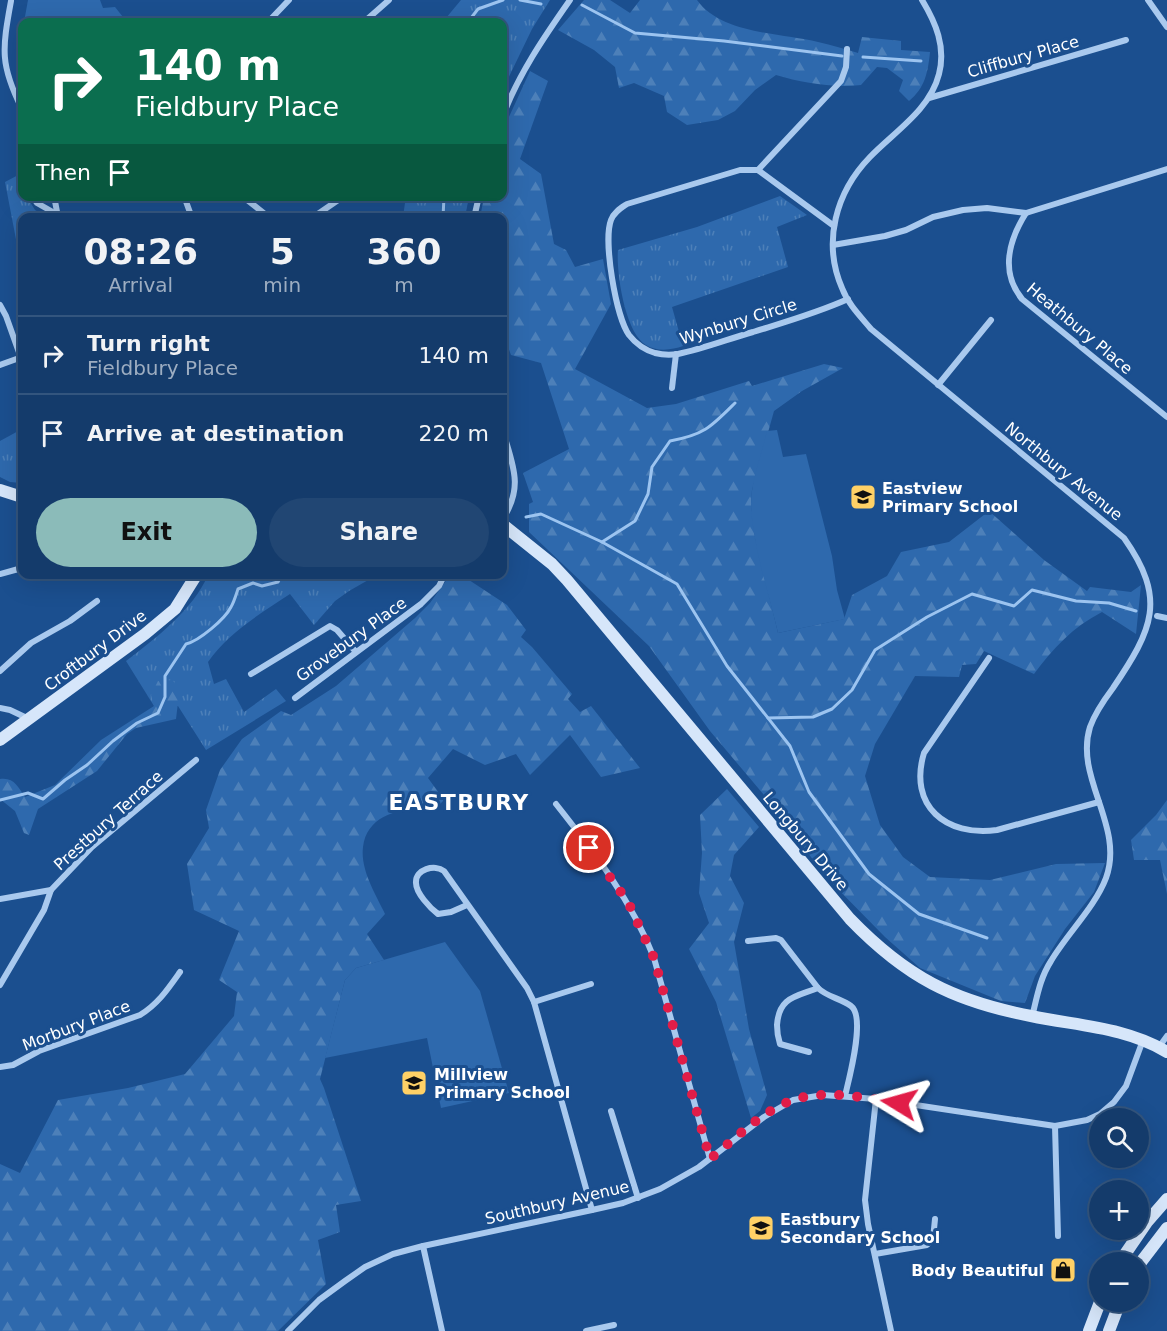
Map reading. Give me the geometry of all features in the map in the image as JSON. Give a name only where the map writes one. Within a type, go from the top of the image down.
[{"type":"street","points":[[272,18],[289,0]]},
{"type":"street","points":[[368,18],[388,0]]},
{"type":"street","points":[[507,107],[524,71],[548,30],[570,0]]},
{"type":"street","name":"Northbury Avenue","points":[[922,0],[934,21],[942,48],[939,76],[928,98],[855,174],[837,209],[833,245],[837,274],[848,299],[871,329],[1124,538],[1138,553],[1153,578],[1157,616]]},
{"type":"street","points":[[1148,0],[1167,27]]},
{"type":"street","points":[[11,1],[2,50],[2,63],[8,87],[18,103]]},
{"type":"street","name":"Cliffbury Place","points":[[928,98],[1126,40]]},
{"type":"street","points":[[834,226],[758,170],[841,81],[846,67],[847,49]]},
{"type":"street","points":[[833,245],[885,236],[906,230],[933,217],[963,210],[987,208],[1026,213],[1167,168]]},
{"type":"street","name":"Wynbury Circle","points":[[758,170],[740,170],[718,176],[627,204],[617,211],[612,219],[609,232],[610,265],[624,324],[629,335],[645,349],[657,354],[676,354],[824,309],[848,299]]},
{"type":"street","points":[[36,201],[53,213]]},
{"type":"street","points":[[248,201],[264,213]]},
{"type":"street","points":[[319,213],[337,201]]},
{"type":"street","name":"Heathbury Place","points":[[1026,213],[1016,232],[1010,253],[1010,277],[1015,290],[1022,299],[1167,417]]},
{"type":"street","points":[[0,305],[18,348]]},
{"type":"street","points":[[938,385],[991,320]]},
{"type":"street","points":[[672,388],[676,354]]},
{"type":"street","points":[[0,365],[18,359]]},
{"type":"street","points":[[507,449],[516,487],[507,514]]},
{"type":"street","points":[[0,490],[18,496]]},
{"type":"street","name":"Longbury Drive","points":[[507,526],[552,564],[567,580],[850,919],[870,940],[906,969],[949,993],[971,1002],[1032,1017],[1086,1024],[1143,1040],[1163,1050]]},
{"type":"street","points":[[0,574],[18,569]]},
{"type":"street","name":"Croftbury Drive","points":[[0,740],[160,622],[175,609],[193,579]]},
{"type":"street","name":"Grovebury Place","points":[[295,698],[421,604],[439,586],[442,579]]},
{"type":"street","points":[[0,671],[37,639],[70,621],[97,601]]},
{"type":"street","points":[[1032,1017],[1044,974],[1105,880],[1111,854],[1108,832],[1088,759],[1090,728],[1105,699],[1147,638],[1157,616],[1167,618]]},
{"type":"street","points":[[251,674],[330,626],[337,630],[356,652]]},
{"type":"street","points":[[989,658],[924,753],[920,766],[920,778],[922,793],[930,808],[941,819],[956,828],[969,832],[983,832],[1099,802]]},
{"type":"street","points":[[0,708],[30,719]]},
{"type":"street","name":"Prestbury Terrace","points":[[0,899],[51,890],[92,847],[196,760]]},
{"type":"street","points":[[556,804],[628,902],[648,942],[710,1159]]},
{"type":"street","points":[[467,905],[451,912],[438,914],[432,910],[416,886],[418,875],[425,870],[439,867],[451,879],[467,905],[521,977],[534,1002],[592,1210]]},
{"type":"street","points":[[0,985],[44,910],[51,890]]},
{"type":"street","points":[[748,941],[776,938],[781,940],[824,994],[851,1006],[857,1016],[857,1032],[845,1096]]},
{"type":"street","name":"Morbury Place","points":[[0,1067],[13,1065],[39,1051],[140,1015],[152,1008],[180,972]]},
{"type":"street","points":[[534,1002],[591,984]]},
{"type":"street","points":[[809,1052],[780,1044],[777,1030],[778,1014],[785,1002],[818,988]]},
{"type":"street","points":[[1163,1050],[1167,1036]]},
{"type":"street","name":"Southbury Avenue","points":[[288,1331],[319,1300],[365,1267],[393,1254],[592,1210],[660,1190],[710,1159],[764,1117],[793,1100],[823,1095],[876,1099],[1056,1126],[1087,1120],[1100,1114],[1114,1102],[1126,1086],[1143,1040]]},
{"type":"street","points":[[876,1099],[865,1200],[891,1331]]},
{"type":"street","points":[[611,1111],[638,1198]]},
{"type":"street","points":[[1056,1126],[1058,1236]]},
{"type":"street","points":[[1127,1252],[1147,1222],[1167,1199]]},
{"type":"street","points":[[875,1254],[927,1245],[933,1239],[935,1219]]},
{"type":"street","points":[[1149,1252],[1167,1228]]},
{"type":"street","points":[[423,1246],[442,1331]]},
{"type":"street","points":[[1089,1331],[1096,1312]]},
{"type":"street","points":[[1109,1331],[1116,1312]]},
{"type":"street","points":[[586,1331],[614,1325]]},
{"type":"green space","points":[[28,0],[100,0],[103,8],[115,7],[124,18],[25,18]]},
{"type":"green space","points":[[461,0],[550,0],[532,29],[507,81],[507,18],[446,18]]},
{"type":"green space","points":[[584,0],[610,0],[630,13],[640,0],[697,0],[721,20],[736,26],[818,42],[858,53],[862,37],[901,41],[901,50],[930,52],[928,66],[919,91],[909,101],[899,91],[903,80],[887,68],[877,67],[861,85],[850,86],[818,84],[776,75],[755,90],[735,111],[718,120],[687,125],[667,112],[664,96],[634,83],[619,88],[615,67],[594,50],[558,30]]},
{"type":"green space","points":[[530,71],[548,81],[520,159],[541,174],[554,244],[566,250],[575,267],[603,259],[611,304],[575,369],[647,408],[676,404],[749,381],[752,386],[824,364],[843,368],[802,391],[774,411],[752,490],[751,504],[755,537],[778,633],[844,619],[852,595],[887,576],[901,552],[949,542],[989,511],[1044,560],[1087,591],[1090,587],[1131,592],[1141,585],[1136,634],[1102,612],[1082,624],[1064,639],[1034,674],[984,651],[976,664],[962,665],[959,677],[915,676],[875,744],[865,776],[880,825],[903,857],[930,877],[990,880],[1056,864],[1105,863],[1094,892],[1065,929],[1035,976],[1025,1003],[1001,1001],[920,968],[885,937],[825,876],[774,807],[710,731],[649,646],[529,532],[529,504],[533,502],[523,473],[569,449],[541,363],[511,355],[507,344],[507,213],[481,213],[483,201],[507,201],[507,121]]},
{"type":"green space","points":[[18,175],[18,201],[29,201],[40,213],[18,213],[18,250],[5,182]]},
{"type":"green space","points":[[780,196],[807,215],[777,227],[788,267],[672,307],[683,346],[655,349],[646,345],[632,328],[627,315],[620,287],[618,250],[697,227]]},
{"type":"green space","points":[[405,201],[468,201],[466,213],[404,213]]},
{"type":"green space","points":[[777,430],[783,457],[806,454],[832,556],[837,590],[845,619],[778,633],[758,552],[751,504],[751,495],[767,431]]},
{"type":"green space","points":[[18,431],[18,483],[0,477],[0,441]]},
{"type":"green space","points":[[206,579],[370,579],[335,601],[314,625],[290,594],[246,624],[225,642],[208,662],[214,684],[226,679],[244,712],[276,689],[286,701],[206,750],[178,706],[154,706],[126,661],[183,612]]},
{"type":"green space","points":[[447,579],[465,579],[507,605],[526,630],[521,637],[572,694],[568,699],[580,712],[591,706],[640,768],[601,777],[570,735],[530,775],[516,754],[485,765],[453,749],[428,778],[444,800],[434,810],[412,809],[390,814],[372,826],[366,835],[363,847],[364,864],[385,914],[367,934],[384,960],[356,968],[345,980],[320,1079],[361,1201],[336,1205],[340,1232],[318,1240],[326,1284],[278,1331],[0,1331],[0,1164],[20,1173],[58,1100],[128,1088],[185,1074],[234,1016],[237,992],[219,980],[239,931],[194,910],[187,864],[209,828],[206,810],[220,770],[242,739],[281,711],[291,715],[336,686],[430,603]]},
{"type":"green space","points":[[173,680],[179,694],[176,719],[136,728],[127,734],[97,771],[38,809],[29,835],[24,833],[15,811],[0,799],[0,779],[12,781],[25,797],[55,785],[101,740],[154,706],[151,695],[158,681]]},
{"type":"green space","points":[[727,789],[759,827],[734,855],[730,876],[744,903],[734,942],[749,1029],[767,1095],[760,1111],[751,1118],[716,1002],[689,949],[709,923],[699,893],[702,853],[700,815]]},
{"type":"green space","points":[[1167,800],[1167,894],[1160,860],[1134,860],[1131,840],[1156,815]]},
{"type":"green space","points":[[445,942],[480,991],[509,1093],[441,1108],[427,1038],[325,1058],[345,980],[356,968]]},
{"type":"waterway","points":[[471,18],[478,9],[503,0]]},
{"type":"waterway","points":[[520,0],[541,4]]},
{"type":"waterway","points":[[582,5],[635,33],[724,41],[842,56]]},
{"type":"waterway","points":[[863,57],[921,61]]},
{"type":"waterway","points":[[443,213],[444,201]]},
{"type":"waterway","points":[[602,542],[635,521],[648,494],[652,467],[670,441],[691,436],[706,429],[735,403]]},
{"type":"waterway","points":[[526,517],[541,514],[602,542],[677,584],[727,666],[790,746],[809,792],[869,874],[919,914],[987,938]]},
{"type":"waterway","points":[[0,800],[28,793],[43,799],[137,723],[158,713],[165,697],[165,676],[186,644],[218,623],[228,612],[238,589],[253,583],[262,586],[278,582],[280,579]]},
{"type":"waterway","points":[[768,718],[813,717],[832,709],[852,690],[875,650],[927,617],[972,594],[1014,606],[1032,590],[1076,601],[1109,603],[1136,611]]},
{"type":"place","name":"Eastview Primary School","points":[[863,497]]},
{"type":"place","name":"Millview Primary School","points":[[414,1083]]},
{"type":"place","name":"Eastbury Secondary School","points":[[761,1228]]},
{"type":"place","name":"Body Beautiful","points":[[1063,1270]]},
{"type":"district","name":"EASTBURY","points":[[459,802]]},
{"type":"route","points":[[589,848],[628,902],[639,921],[654,958],[710,1159],[764,1117],[793,1100],[823,1095],[899,1103]]}]
